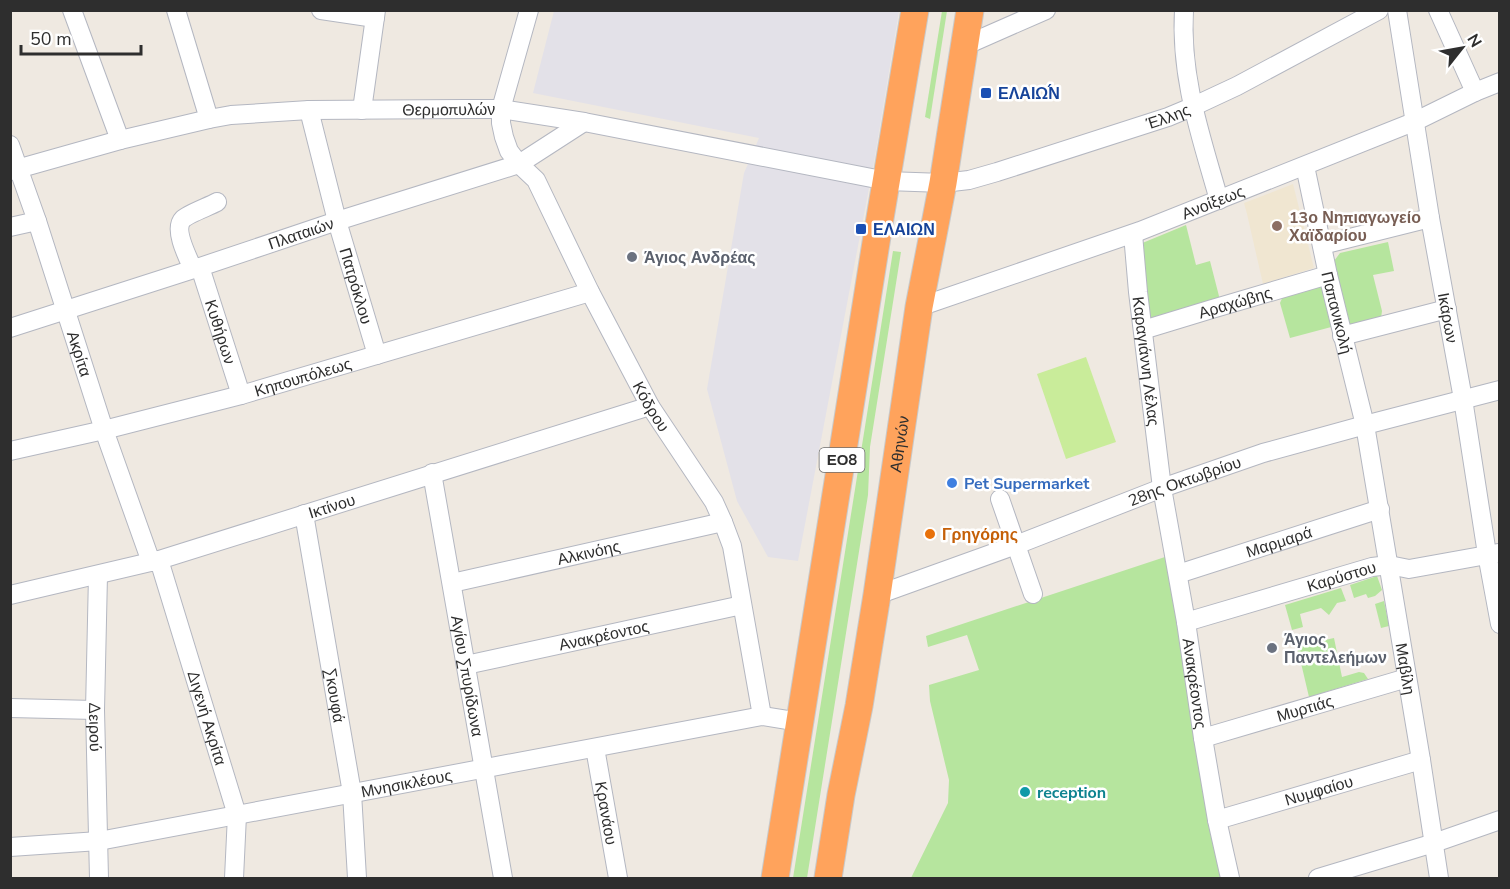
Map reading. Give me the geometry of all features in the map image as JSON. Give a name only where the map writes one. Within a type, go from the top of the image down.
[{"type":"highway","name":"ΕΟ8","points":[[775,879],[915,10]]},
{"type":"highway","name":"Αθηνών","points":[[828,879],[878,595],[919,307],[943,183],[970,10]]},
{"type":"street","points":[[72,10],[120,140]]},
{"type":"street","points":[[176,10],[209,119]]},
{"type":"street","points":[[321,10],[375,14],[362,110]]},
{"type":"street","points":[[501,109],[529,10]]},
{"type":"street","points":[[964,46],[1047,10]]},
{"type":"street","name":"Έλλης","points":[[887,181],[943,183],[969,180],[1168,117],[1237,86],[1379,10]]},
{"type":"street","name":"Ικάρων","points":[[1397,10],[1430,218],[1493,553],[1500,624]]},
{"type":"street","points":[[1438,10],[1475,92]]},
{"type":"street","points":[[1188,13],[1184,46],[1192,107],[1219,200]]},
{"type":"street","name":"Ανοίξεως","points":[[919,307],[1133,234],[1416,121],[1500,82]]},
{"type":"street","name":"Θερμοπυλών","points":[[15,170],[120,140],[231,116],[309,110],[501,109],[584,122],[887,181]]},
{"type":"street","name":"Κόδρου","points":[[501,109],[501,123],[509,151],[536,180],[590,292],[650,406],[714,502],[723,522],[732,546],[762,716]]},
{"type":"street","name":"Πατρόκλου","points":[[309,110],[337,221],[377,355]]},
{"type":"street","name":"Πλαταιών","points":[[10,328],[519,164],[584,122]]},
{"type":"street","name":"Ακρίτα","points":[[10,145],[15,170],[37,221],[104,430],[155,561]]},
{"type":"street","name":"Παπανικολή","points":[[1305,166],[1342,336],[1365,425]]},
{"type":"street","name":"Κυθήρων","points":[[217,202],[183,218],[179,225],[179,234],[196,268],[241,395]]},
{"type":"street","points":[[1322,245],[1430,218]]},
{"type":"street","points":[[10,227],[37,221]]},
{"type":"street","name":"Καραγιάννη Λέλας","points":[[1133,234],[1162,488]]},
{"type":"street","name":"Αραχώβης","points":[[1143,330],[1328,275]]},
{"type":"street","name":"Κηπουπόλεως","points":[[10,451],[241,395],[590,292]]},
{"type":"street","points":[[1342,336],[1447,309]]},
{"type":"street","name":"28ης Οκτωβρίου","points":[[878,595],[1016,545],[1162,488],[1263,453],[1500,390]]},
{"type":"street","name":"Ικτίνου","points":[[10,595],[155,561],[650,406]]},
{"type":"street","name":"Μαβίλη","points":[[1365,425],[1439,879]]},
{"type":"street","name":"Αγίου Σπυρίδωνα","points":[[432,473],[502,879]]},
{"type":"street","name":"Ανακρέοντος","points":[[1162,488],[1217,820],[1230,879]]},
{"type":"street","points":[[1000,499],[1033,594]]},
{"type":"street","name":"Μαρμαρά","points":[[1178,574],[1380,509]]},
{"type":"street","name":"Σκουφά","points":[[304,514],[352,793],[357,879]]},
{"type":"street","name":"Αλκινόης","points":[[452,583],[723,522]]},
{"type":"street","name":"Καρύστου","points":[[1186,622],[1372,567],[1389,565],[1409,568],[1493,553]]},
{"type":"street","name":"Διγενή Ακρίτα","points":[[155,561],[237,815],[234,879]]},
{"type":"street","name":"Δειρού","points":[[98,575],[94,710],[99,879]]},
{"type":"street","name":"Ανακρέοντος","points":[[466,665],[742,605]]},
{"type":"street","name":"Μυρτιάς","points":[[1203,738],[1407,678]]},
{"type":"street","points":[[10,708],[94,710]]},
{"type":"street","name":"Μνησικλέους","points":[[10,847],[99,841],[762,716],[800,722]]},
{"type":"street","name":"Κρανάου","points":[[595,748],[618,879]]},
{"type":"street","name":"Νυμφαίου","points":[[1217,820],[1421,760]]},
{"type":"street","points":[[1318,879],[1500,820]]},
{"type":"shaded area","points":[[554,11],[899,11],[874,162],[798,561],[768,557],[737,501],[707,389],[744,173],[759,138],[533,93]]},
{"type":"shaded area","name":"13ο Νηπιαγωγείο Χαϊδαρίου","points":[[1293,184],[1314,268],[1263,284],[1244,203]]},
{"type":"green space","points":[[942,11],[947,11],[930,119],[925,117]]},
{"type":"green space","points":[[1186,225],[1196,265],[1210,261],[1220,300],[1151,318],[1148,315],[1140,244]]},
{"type":"green space","points":[[1388,242],[1394,271],[1373,275],[1382,311],[1381,318],[1346,329],[1334,261],[1340,253]]},
{"type":"green space","points":[[893,251],[901,252],[870,447],[868,495],[807,878],[793,878]]},
{"type":"green space","points":[[1321,284],[1335,326],[1290,338],[1280,303],[1284,294]]},
{"type":"green space","points":[[1086,357],[1116,442],[1066,459],[1037,374]]},
{"type":"green space","points":[[1171,555],[1227,878],[911,878],[948,803],[949,780],[930,701],[929,685],[979,670],[967,635],[928,647],[926,636]]},
{"type":"green space","points":[[1377,576],[1382,590],[1368,598],[1366,594],[1354,598],[1350,585]]},
{"type":"green space","points":[[1341,588],[1346,601],[1337,603],[1329,615],[1321,608],[1300,614],[1303,627],[1292,630],[1285,605]]},
{"type":"green space","points":[[1384,601],[1389,626],[1381,628],[1375,604]]},
{"type":"green space","points":[[1334,638],[1342,677],[1359,672],[1364,673],[1368,679],[1309,697],[1297,646]]},
{"type":"place","name":"ΕΛΑΙΏΝ","points":[[986,93]]},
{"type":"place","name":"13ο Νηπιαγωγείο Χαϊδαρίου","points":[[1277,226]]},
{"type":"place","name":"ΕΛΑΙΩΝ","points":[[861,229]]},
{"type":"place","name":"Άγιος Ανδρέας","points":[[632,257]]},
{"type":"place","name":"Pet Supermarket","points":[[952,483]]},
{"type":"place","name":"Γρηγόρης","points":[[930,534]]},
{"type":"place","name":"Άγιος Παντελεήμων","points":[[1272,648]]},
{"type":"place","name":"reception","points":[[1025,792]]}]
